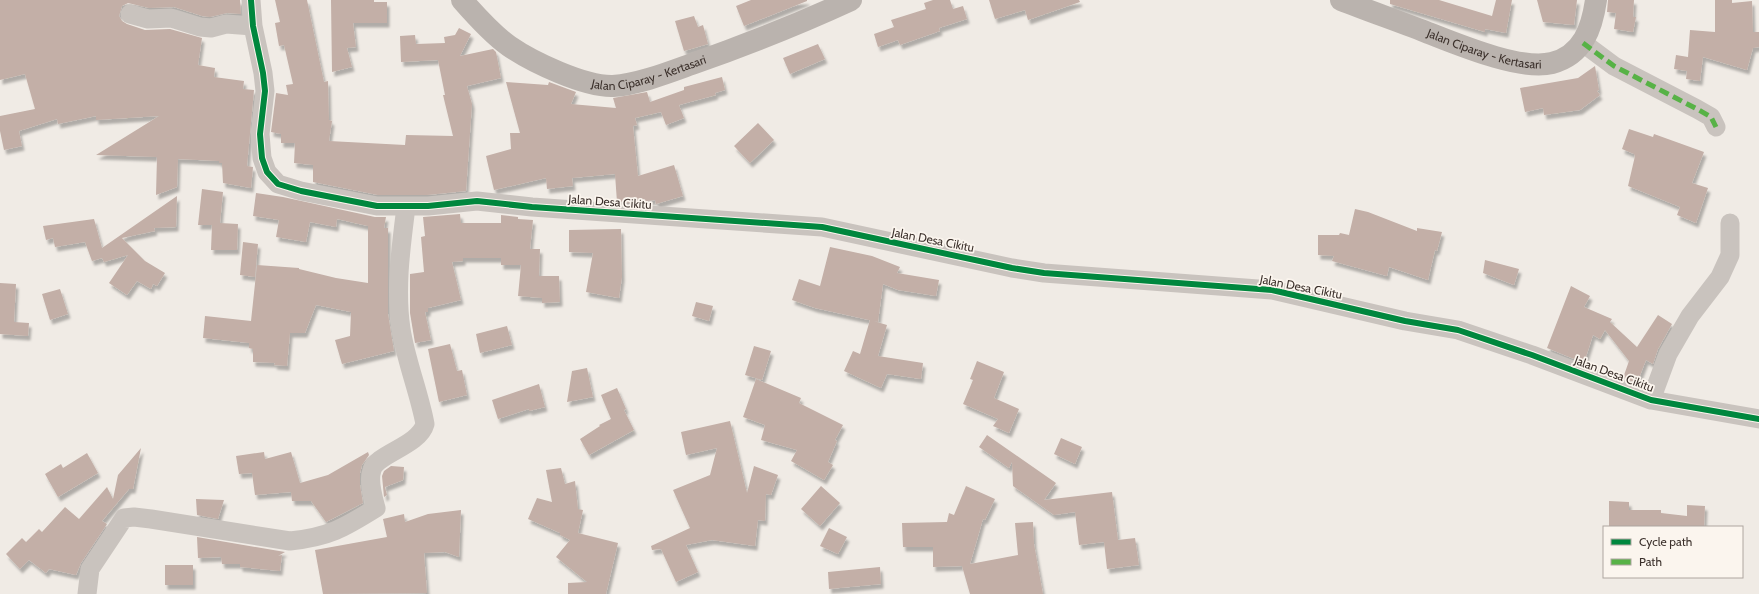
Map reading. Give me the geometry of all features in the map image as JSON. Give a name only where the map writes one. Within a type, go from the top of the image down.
[{"type":"main road","name":"Jalan Ciparay - Kertasari","points":[[462,0],[475,15],[509,46],[536,61],[574,78],[612,86],[671,72],[808,20],[851,0]]},
{"type":"main road","name":"Jalan Ciparay - Kertasari","points":[[1340,0],[1475,50],[1535,65],[1552,63],[1564,58],[1583,43],[1593,20],[1596,0]]},
{"type":"street","name":"Jalan Desa Cikitu","points":[[251,0],[253,26],[263,73],[265,91],[260,134],[262,158],[267,172],[278,184],[301,191],[349,202],[377,206],[406,207],[477,201],[532,207],[822,227],[1012,268],[1044,273],[1272,290],[1405,321],[1458,330],[1532,355],[1651,400],[1759,419]]},
{"type":"street","points":[[130,14],[148,19],[171,18],[205,27],[226,24],[253,26]]},
{"type":"street","points":[[1583,43],[1614,66],[1711,117],[1716,127]]},
{"type":"street","points":[[88,594],[90,569],[124,518],[134,517],[151,519],[193,527],[290,541],[311,539],[333,533],[376,508],[372,489],[372,470],[377,462],[398,450],[423,431],[425,424],[401,331],[399,314],[398,266],[406,207]]},
{"type":"street","points":[[1651,400],[1668,354],[1690,316],[1720,277],[1730,255],[1730,223]]},
{"type":"building","points":[[0,0],[240,0],[241,14],[227,13],[210,17],[174,7],[149,8],[128,3],[122,6],[119,16],[122,21],[127,24],[145,30],[170,29],[202,38],[198,65],[215,68],[214,77],[244,81],[243,89],[254,90],[247,166],[253,167],[251,188],[223,183],[222,163],[219,163],[219,161],[178,159],[177,187],[156,195],[157,157],[96,155],[159,116],[96,120],[96,116],[58,124],[57,119],[19,131],[22,146],[4,150],[0,131],[0,116],[35,109],[25,74],[0,80]]},
{"type":"building","points":[[275,0],[307,0],[324,82],[328,81],[329,120],[332,121],[329,141],[405,145],[406,135],[453,136],[443,95],[445,95],[438,60],[401,62],[400,36],[415,35],[416,44],[445,43],[444,37],[455,35],[459,28],[471,34],[460,56],[493,49],[496,52],[501,78],[467,86],[472,104],[466,191],[427,195],[378,195],[313,182],[313,165],[294,163],[295,143],[281,143],[281,134],[271,132],[276,93],[288,95],[286,85],[293,84],[284,45],[279,46],[275,23],[280,22]]},
{"type":"building","points":[[331,0],[374,0],[374,2],[387,2],[387,23],[353,23],[356,47],[347,48],[352,67],[332,72]]},
{"type":"building","points":[[751,0],[807,1],[744,26],[736,6]]},
{"type":"building","points":[[933,0],[950,0],[953,9],[963,6],[967,19],[939,28],[940,31],[900,45],[898,40],[878,47],[874,34],[894,27],[891,20],[926,9],[924,3]]},
{"type":"building","points":[[989,0],[1079,0],[1080,2],[1028,20],[1025,10],[995,19]]},
{"type":"building","points":[[1390,0],[1439,0],[1492,16],[1496,0],[1512,0],[1506,33],[1485,29],[1485,32],[1390,4]]},
{"type":"building","points":[[1537,0],[1577,0],[1574,25],[1543,22]]},
{"type":"building","points":[[1608,0],[1634,0],[1633,17],[1636,17],[1633,32],[1614,29],[1616,13],[1607,12]]},
{"type":"building","points":[[1715,0],[1732,0],[1732,3],[1752,1],[1753,32],[1759,32],[1759,47],[1753,48],[1747,70],[1703,57],[1700,81],[1686,79],[1687,71],[1674,69],[1676,55],[1688,57],[1690,30],[1715,32]]},
{"type":"building","points":[[694,16],[698,27],[703,25],[708,44],[684,51],[675,21]]},
{"type":"building","points":[[818,44],[825,59],[790,74],[783,58]]},
{"type":"building","points":[[1595,66],[1599,90],[1597,91],[1600,95],[1580,110],[1544,115],[1543,108],[1525,112],[1520,88],[1578,78]]},
{"type":"building","points":[[722,77],[725,90],[715,93],[716,95],[679,105],[684,118],[666,125],[661,112],[635,118],[637,125],[633,126],[638,176],[674,165],[683,196],[656,204],[655,200],[631,203],[617,202],[615,174],[572,178],[573,186],[547,189],[546,178],[494,190],[486,156],[511,149],[510,133],[520,133],[506,82],[548,85],[549,82],[576,92],[571,104],[616,108],[613,98],[647,92],[650,102],[684,90],[684,87]]},
{"type":"building","points":[[758,123],[774,140],[750,163],[734,146]]},
{"type":"building","points":[[1629,129],[1653,137],[1654,134],[1704,152],[1692,183],[1708,188],[1696,223],[1677,215],[1680,207],[1628,186],[1635,156],[1634,154],[1622,149]]},
{"type":"building","points":[[202,189],[223,192],[220,223],[238,224],[237,250],[211,250],[212,225],[198,225]]},
{"type":"building","points":[[256,193],[283,197],[375,217],[386,217],[384,228],[388,228],[388,314],[394,351],[342,364],[335,340],[350,336],[351,312],[316,305],[305,333],[290,333],[287,366],[274,365],[275,363],[253,362],[253,349],[249,348],[249,343],[203,338],[205,316],[251,321],[257,265],[299,268],[336,278],[368,283],[368,226],[337,219],[336,227],[310,222],[306,242],[276,237],[279,220],[253,216]]},
{"type":"building","points":[[177,196],[176,227],[154,228],[155,231],[122,238],[145,261],[165,273],[157,286],[153,284],[151,289],[137,281],[127,295],[109,283],[128,255],[104,262],[102,258],[92,261],[85,242],[55,247],[53,238],[46,240],[43,226],[94,219],[102,248]]},
{"type":"building","points":[[1355,209],[1368,212],[1417,231],[1417,228],[1442,232],[1437,251],[1435,250],[1428,280],[1389,267],[1387,276],[1332,261],[1334,256],[1318,255],[1318,235],[1339,235],[1340,233],[1349,235]]},
{"type":"building","points":[[460,214],[461,223],[501,223],[501,215],[518,217],[518,219],[533,220],[530,249],[540,249],[539,276],[559,276],[560,302],[542,303],[542,298],[518,296],[521,265],[501,265],[501,258],[463,258],[463,261],[452,262],[461,300],[428,308],[428,312],[425,312],[431,340],[415,343],[410,313],[410,274],[424,272],[421,237],[425,236],[423,217]]},
{"type":"building","points":[[621,229],[622,277],[619,298],[586,292],[593,253],[569,252],[569,230]]},
{"type":"building","points":[[243,242],[258,244],[255,277],[240,275]]},
{"type":"building","points":[[830,247],[872,256],[900,267],[897,273],[939,280],[936,296],[898,290],[883,284],[878,322],[815,308],[792,300],[799,279],[820,286]]},
{"type":"building","points":[[1485,260],[1519,269],[1514,285],[1483,273]]},
{"type":"building","points":[[0,283],[16,284],[14,322],[29,323],[28,336],[0,334]]},
{"type":"building","points":[[1571,286],[1590,296],[1584,307],[1612,319],[1610,322],[1637,347],[1658,315],[1672,324],[1658,349],[1653,364],[1646,360],[1637,383],[1623,378],[1629,361],[1605,330],[1600,339],[1593,335],[1584,363],[1547,348]]},
{"type":"building","points":[[60,289],[68,314],[50,320],[42,294]]},
{"type":"building","points":[[696,302],[713,306],[709,321],[692,316]]},
{"type":"building","points":[[870,320],[887,325],[878,356],[923,363],[921,379],[887,374],[881,388],[844,371],[853,351],[860,354]]},
{"type":"building","points":[[507,326],[512,345],[480,353],[476,334]]},
{"type":"building","points":[[450,344],[457,371],[462,370],[467,395],[439,402],[428,349]]},
{"type":"building","points":[[754,346],[771,351],[762,380],[745,375]]},
{"type":"building","points":[[977,361],[1004,372],[994,398],[1019,409],[1009,433],[993,426],[998,419],[963,404],[973,380],[970,379]]},
{"type":"building","points":[[587,368],[593,397],[567,402],[572,371]]},
{"type":"building","points":[[756,379],[801,398],[799,403],[843,425],[835,440],[837,441],[828,462],[833,465],[824,480],[791,461],[797,450],[761,440],[765,425],[743,417]]},
{"type":"building","points":[[539,384],[545,407],[529,411],[529,409],[498,419],[492,400]]},
{"type":"building","points":[[617,388],[626,409],[624,410],[634,430],[589,455],[580,439],[600,426],[599,425],[611,419],[601,395]]},
{"type":"building","points":[[730,421],[747,493],[754,466],[778,475],[771,495],[766,494],[765,521],[758,520],[755,546],[712,540],[686,545],[698,572],[676,582],[661,549],[652,550],[651,546],[690,528],[673,490],[710,475],[717,448],[686,455],[681,432]]},
{"type":"building","points":[[987,435],[1056,483],[1044,500],[1112,492],[1118,540],[1135,538],[1139,565],[1107,569],[1104,542],[1079,545],[1075,512],[1054,515],[1013,486],[1012,462],[1009,468],[979,447]]},
{"type":"building","points":[[1061,438],[1082,447],[1075,464],[1054,454]]},
{"type":"building","points":[[141,448],[133,489],[129,489],[102,521],[107,524],[81,563],[76,575],[49,569],[46,573],[29,560],[20,569],[6,554],[22,538],[26,542],[39,529],[42,532],[65,507],[79,519],[107,487],[113,499],[118,475]]},
{"type":"building","points":[[264,452],[265,459],[291,452],[300,483],[328,475],[368,452],[369,455],[362,465],[360,473],[363,503],[326,522],[311,501],[292,501],[291,492],[255,495],[252,473],[239,474],[236,456]]},
{"type":"building","points":[[87,453],[98,473],[58,497],[45,474],[61,464],[63,468]]},
{"type":"building","points":[[391,466],[404,467],[403,480],[385,487],[387,495],[384,497],[382,476],[384,471]]},
{"type":"building","points":[[561,468],[565,484],[575,481],[578,509],[583,510],[578,533],[618,543],[606,594],[568,594],[568,583],[587,582],[556,557],[570,540],[560,535],[560,533],[528,519],[537,498],[552,502],[546,470]]},
{"type":"building","points":[[821,486],[840,503],[820,526],[801,509]]},
{"type":"building","points":[[966,486],[995,499],[985,520],[983,519],[970,564],[1018,555],[1015,523],[1033,522],[1034,544],[1043,594],[970,594],[962,566],[933,567],[933,547],[903,547],[902,523],[947,522],[949,513],[954,515]]},
{"type":"building","points":[[196,499],[224,500],[218,519],[197,515]]},
{"type":"building","points":[[1609,501],[1629,502],[1629,510],[1661,510],[1661,513],[1687,516],[1687,505],[1705,506],[1704,526],[1609,526]]},
{"type":"building","points":[[461,510],[459,557],[445,552],[424,553],[427,593],[323,594],[315,550],[387,537],[383,519],[404,514],[405,522],[428,514]]},
{"type":"building","points":[[829,528],[847,537],[838,554],[820,546]]},
{"type":"building","points":[[197,537],[285,552],[278,556],[282,555],[280,571],[240,567],[240,564],[222,564],[221,557],[198,558]]},
{"type":"building","points":[[165,565],[193,565],[193,585],[165,585]]},
{"type":"building","points":[[880,567],[881,584],[829,589],[828,572]]},
{"type":"marked path","points":[[1583,43],[1614,66],[1711,117],[1716,127]]},
{"type":"cycle path","points":[[251,0],[253,26],[263,73],[265,91],[260,134],[262,158],[267,172],[278,184],[301,191],[377,206],[428,206],[477,201],[532,207],[822,227],[1012,268],[1044,273],[1272,290],[1405,321],[1458,330],[1532,355],[1651,400],[1759,419]]}]
